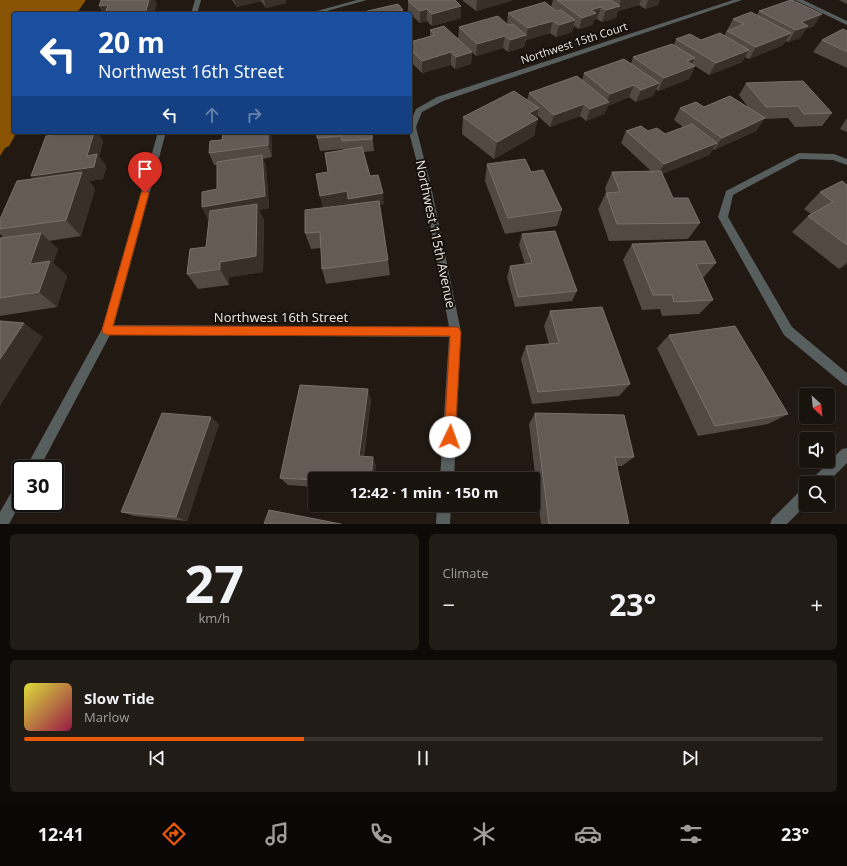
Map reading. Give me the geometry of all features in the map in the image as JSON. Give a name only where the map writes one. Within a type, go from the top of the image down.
[{"type":"street","points":[[195,12],[198,0]]},
{"type":"street","points":[[317,12],[364,0]]},
{"type":"street","name":"Northwest 15th Court","points":[[419,112],[440,99],[739,0]]},
{"type":"street","points":[[798,0],[847,23]]},
{"type":"street","name":"Northwest 115th Avenue","points":[[419,112],[412,127],[427,186],[456,332],[447,472]]},
{"type":"street","points":[[37,460],[107,330],[161,134]]},
{"type":"street","points":[[847,162],[834,157],[799,156],[729,193],[723,217],[788,331],[847,380]]},
{"type":"street","name":"Northwest 16th Street","points":[[107,330],[456,332]]},
{"type":"street","points":[[825,476],[847,454]]},
{"type":"street","points":[[777,524],[799,502]]},
{"type":"street","points":[[2,524],[12,506]]},
{"type":"street","points":[[443,524],[444,512]]},
{"type":"shaded area","points":[[0,0],[86,0],[77,12],[12,12],[12,134],[16,134],[9,146],[5,148],[0,156]]},
{"type":"building","points":[[101,0],[149,0],[146,12],[106,12],[108,5],[99,6]]},
{"type":"building","points":[[455,0],[461,6],[432,14],[427,9],[420,11],[408,1]]},
{"type":"building","points":[[557,0],[611,0],[620,6],[606,10],[601,7],[591,10],[596,13],[582,18]]},
{"type":"building","points":[[791,0],[822,14],[801,22],[808,26],[796,30],[759,11]]},
{"type":"building","points":[[545,2],[556,11],[561,10],[575,20],[559,25],[553,21],[528,28],[508,13]]},
{"type":"building","points":[[398,4],[403,10],[398,11],[399,12],[364,12]]},
{"type":"building","points":[[751,12],[791,33],[756,47],[727,31],[744,24],[733,19]]},
{"type":"building","points":[[498,16],[508,25],[513,24],[526,35],[510,40],[505,36],[477,44],[459,27]]},
{"type":"building","points":[[444,26],[472,52],[456,57],[451,52],[422,61],[412,51],[412,41],[435,35],[430,30]]},
{"type":"building","points":[[843,29],[847,31],[847,52],[822,40]]},
{"type":"building","points":[[720,33],[749,50],[716,63],[676,39],[690,34],[701,40]]},
{"type":"building","points":[[672,44],[695,58],[687,61],[695,66],[664,78],[633,57]]},
{"type":"building","points":[[624,59],[659,83],[641,90],[634,85],[610,94],[584,73]]},
{"type":"building","points":[[577,76],[609,102],[590,109],[584,104],[554,115],[529,93]]},
{"type":"building","points":[[803,81],[832,113],[804,114],[798,106],[766,107],[746,83]]},
{"type":"building","points":[[514,91],[539,108],[529,113],[538,119],[497,142],[463,117]]},
{"type":"building","points":[[730,96],[765,118],[722,138],[680,108],[696,102],[704,107]]},
{"type":"building","points":[[692,124],[717,143],[664,164],[626,131],[641,126],[648,131],[657,128],[665,134]]},
{"type":"building","points":[[60,134],[93,134],[87,156],[97,154],[94,167],[31,176],[46,136]]},
{"type":"building","points":[[223,134],[268,134],[268,145],[209,153],[210,141],[222,140]]},
{"type":"building","points":[[317,134],[372,134],[372,139],[342,141],[341,136],[317,138]]},
{"type":"building","points":[[362,147],[370,176],[378,175],[383,193],[348,199],[347,191],[320,196],[316,174],[328,172],[325,153]]},
{"type":"building","points":[[262,155],[265,196],[202,207],[202,192],[217,189],[217,162]]},
{"type":"building","points":[[525,159],[531,172],[543,170],[562,210],[508,218],[487,164]]},
{"type":"building","points":[[661,171],[673,198],[688,198],[700,223],[617,224],[606,193],[620,192],[612,172]]},
{"type":"building","points":[[82,172],[66,220],[0,229],[0,219],[17,181]]},
{"type":"building","points":[[842,181],[847,185],[847,245],[808,216],[833,202],[820,192]]},
{"type":"building","points":[[379,201],[388,260],[322,269],[320,232],[305,233],[305,210]]},
{"type":"building","points":[[257,204],[256,256],[220,262],[220,269],[187,274],[190,249],[206,247],[210,211]]},
{"type":"building","points":[[555,231],[577,291],[518,297],[510,266],[532,263],[522,234]]},
{"type":"building","points":[[41,233],[30,264],[50,261],[39,292],[0,298],[0,238]]},
{"type":"building","points":[[705,241],[716,263],[696,264],[713,300],[674,302],[672,295],[653,295],[632,244]]},
{"type":"building","points":[[602,307],[630,384],[538,392],[526,346],[559,343],[550,311]]},
{"type":"building","points":[[0,321],[24,323],[0,359]]},
{"type":"building","points":[[735,326],[788,414],[715,426],[669,335]]},
{"type":"building","points":[[300,385],[368,389],[359,456],[373,457],[372,472],[308,472],[308,480],[280,478]]},
{"type":"building","points":[[162,413],[211,417],[176,517],[121,512]]},
{"type":"building","points":[[535,413],[624,415],[634,457],[615,457],[629,524],[549,524]]},
{"type":"building","points":[[269,510],[341,524],[264,524]]},
{"type":"route","points":[[145,193],[107,330],[456,332],[450,437]]}]
